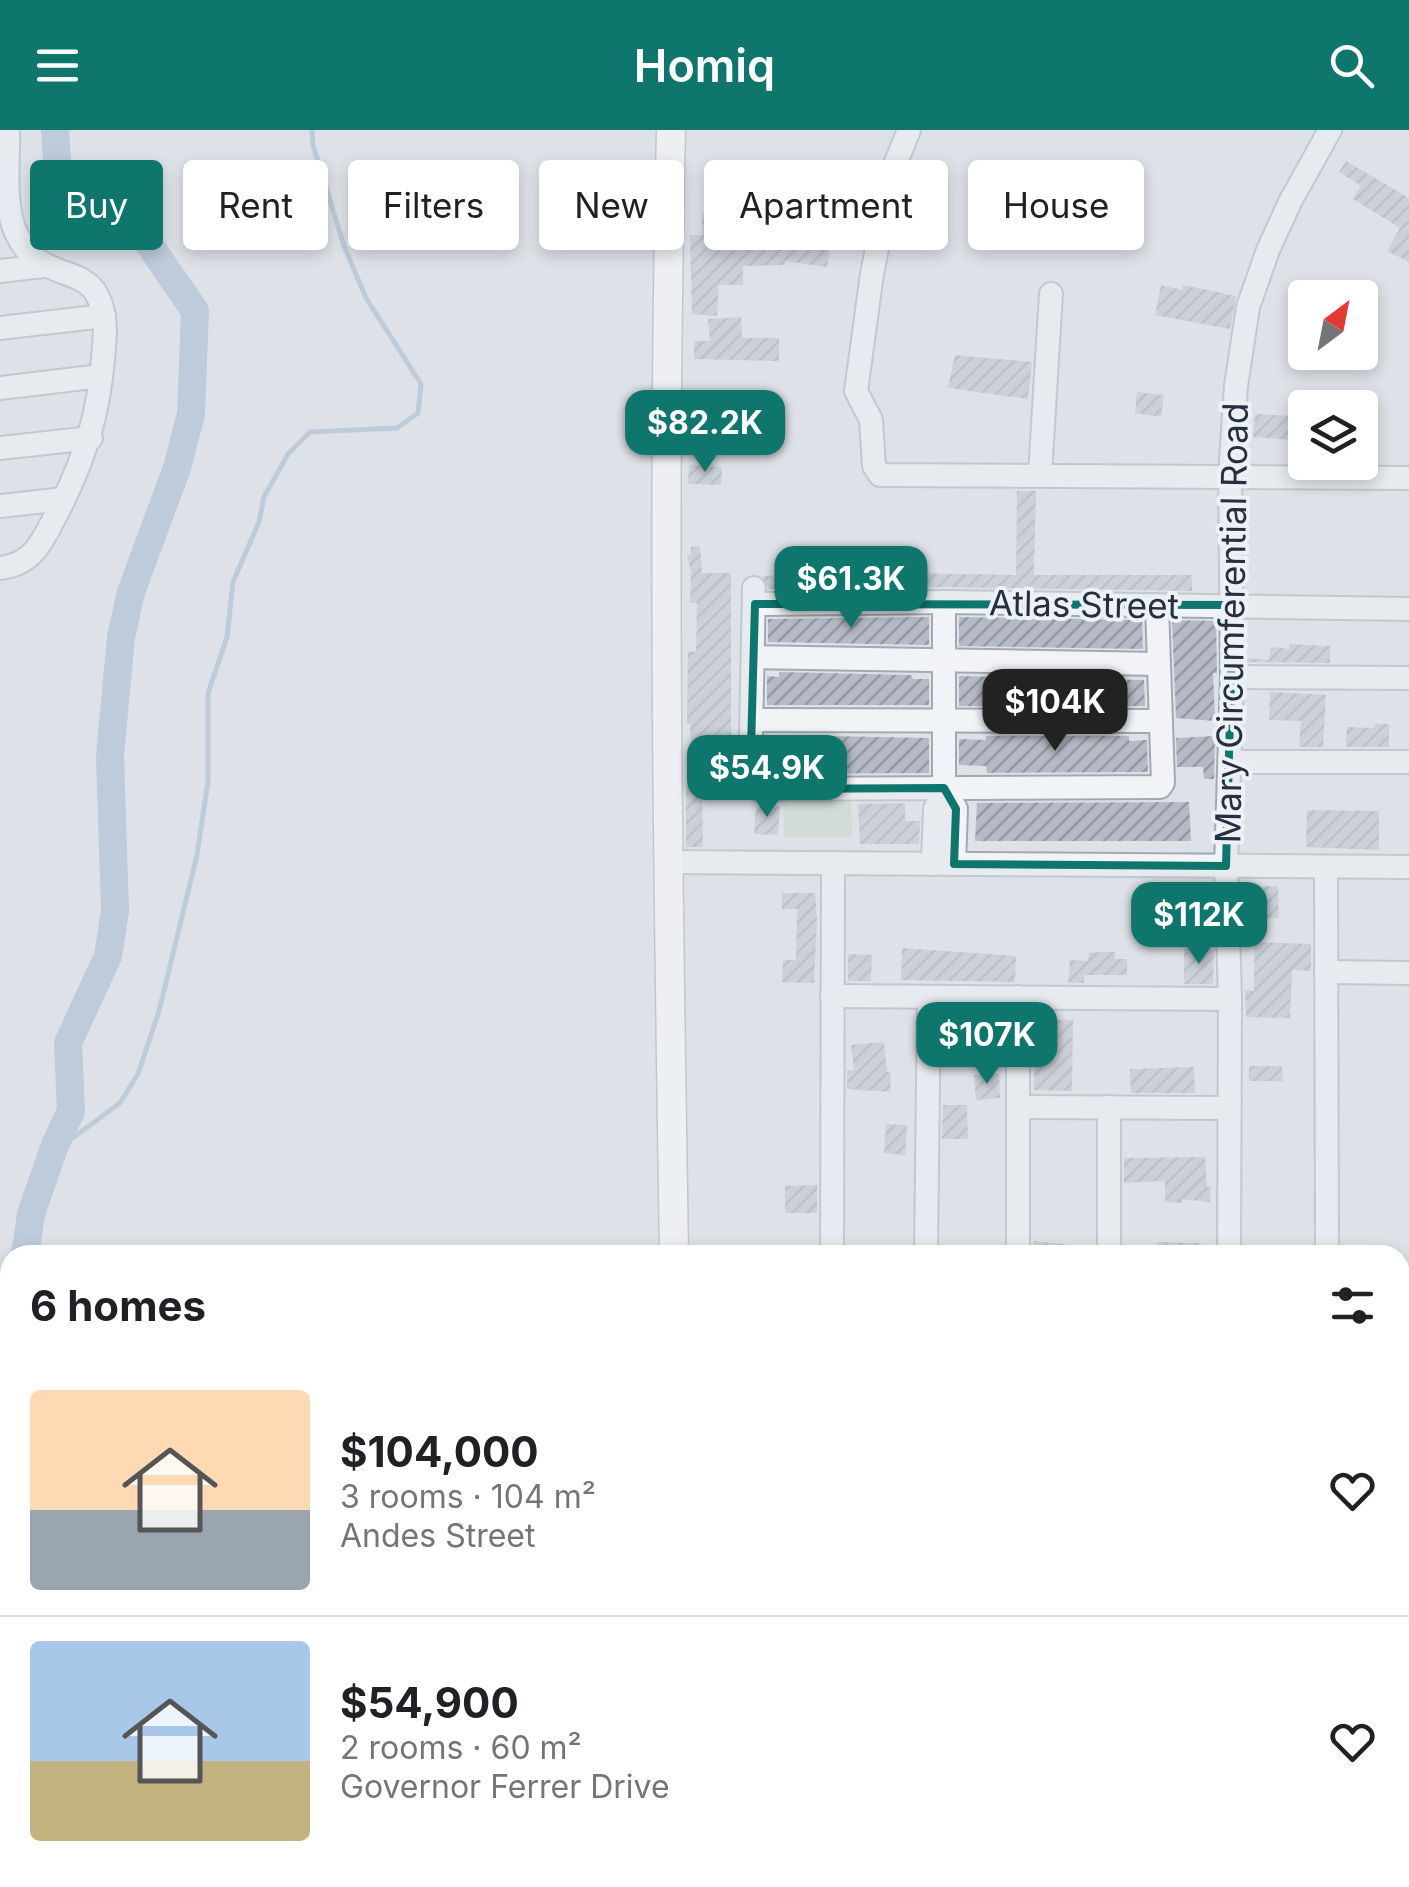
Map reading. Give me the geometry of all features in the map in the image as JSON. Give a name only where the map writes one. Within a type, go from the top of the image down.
[{"type":"main road","points":[[671,130],[666,348],[674,1245]]},
{"type":"street","points":[[910,130],[892,172],[872,274],[856,392],[871,420],[876,471],[880,475],[1409,478]]},
{"type":"street","name":"Mary Circumferential Road","points":[[1229,1245],[1226,866],[1232,677],[1230,476],[1236,386],[1248,307],[1268,250],[1330,130]]},
{"type":"street","points":[[6,146],[5,212],[18,237],[42,266]]},
{"type":"street","points":[[0,270],[42,266],[87,281],[99,298],[104,316],[101,376],[91,438],[64,499],[31,558],[0,568]]},
{"type":"street","points":[[1040,474],[1051,294]]},
{"type":"street","points":[[0,328],[104,316]]},
{"type":"street","points":[[0,388],[101,376]]},
{"type":"street","points":[[0,448],[91,438]]},
{"type":"street","points":[[0,506],[64,499]]},
{"type":"street","name":"Atlas Street","points":[[754,658],[754,596],[1409,609]]},
{"type":"street","points":[[944,602],[944,788],[956,809],[944,864]]},
{"type":"street","points":[[1157,606],[1163,783],[1158,787],[756,789],[750,784],[754,658],[1158,664]]},
{"type":"street","points":[[1232,677],[1409,678]]},
{"type":"street","points":[[753,720],[1160,722]]},
{"type":"street","points":[[1231,762],[1409,762]]},
{"type":"street","points":[[668,862],[1409,868]]},
{"type":"street","points":[[832,1245],[834,863]]},
{"type":"street","points":[[1326,867],[1327,1245]]},
{"type":"street","points":[[1326,972],[1409,973]]},
{"type":"street","points":[[832,996],[1230,999]]},
{"type":"street","points":[[926,1245],[929,997]]},
{"type":"street","points":[[1018,998],[1018,1245]]},
{"type":"street","points":[[1018,1107],[1230,1108]]},
{"type":"street","points":[[1108,1107],[1109,1245]]},
{"type":"highlighted area","points":[[755,604],[1233,605],[1226,866],[954,864],[956,809],[944,788],[757,789],[750,784]]},
{"type":"green space","points":[[783,802],[851,802],[852,837],[784,837]]},
{"type":"building","points":[[1346,161],[1409,198],[1409,262],[1387,251],[1400,228],[1353,199],[1361,186],[1339,172]]},
{"type":"building","points":[[704,213],[704,250],[830,250],[827,267],[785,261],[785,265],[743,266],[743,285],[719,285],[717,316],[692,314],[690,235],[702,235]]},
{"type":"building","points":[[1161,285],[1182,290],[1183,285],[1236,296],[1230,329],[1155,315]]},
{"type":"building","points":[[741,317],[742,338],[779,338],[779,361],[694,359],[694,341],[710,341],[708,319]]},
{"type":"building","points":[[955,355],[1032,362],[1028,399],[948,388]]},
{"type":"building","points":[[1137,392],[1164,395],[1161,417],[1135,413]]},
{"type":"building","points":[[1255,414],[1288,416],[1288,440],[1253,437]]},
{"type":"building","points":[[689,465],[722,467],[721,485],[688,484]]},
{"type":"building","points":[[1017,491],[1036,491],[1034,575],[1192,575],[1192,591],[769,589],[762,576],[849,572],[1016,575]]},
{"type":"building","points":[[700,546],[702,573],[731,573],[731,780],[716,780],[715,752],[691,753],[687,724],[688,651],[696,652],[697,603],[690,603],[687,555],[691,554],[691,547]]},
{"type":"building","points":[[929,617],[929,645],[768,642],[768,619]]},
{"type":"building","points":[[959,617],[1142,620],[1143,649],[959,646]]},
{"type":"building","points":[[1172,620],[1216,621],[1215,721],[1176,718]]},
{"type":"building","points":[[1289,644],[1330,646],[1330,663],[1247,662],[1247,658],[1269,660],[1271,647],[1290,649]]},
{"type":"building","points":[[779,672],[911,675],[913,679],[929,679],[929,705],[767,705],[767,676],[779,677]]},
{"type":"building","points":[[959,676],[1144,680],[1145,706],[959,706]]},
{"type":"building","points":[[1270,692],[1326,695],[1323,747],[1299,747],[1301,721],[1269,720]]},
{"type":"building","points":[[1375,724],[1389,724],[1389,747],[1346,747],[1347,727],[1374,728]]},
{"type":"building","points":[[779,735],[929,738],[929,773],[765,774],[766,741],[779,741]]},
{"type":"building","points":[[986,736],[1129,736],[1129,741],[1147,740],[1148,772],[987,773],[986,766],[959,765],[959,739],[986,740]]},
{"type":"building","points":[[1215,736],[1214,779],[1204,779],[1203,767],[1177,767],[1176,738]]},
{"type":"building","points":[[686,786],[702,786],[703,847],[686,847]]},
{"type":"building","points":[[1189,802],[1191,841],[975,841],[977,803]]},
{"type":"building","points":[[905,803],[905,821],[920,821],[919,844],[860,844],[858,804]]},
{"type":"building","points":[[756,806],[780,807],[778,835],[754,834]]},
{"type":"building","points":[[1307,810],[1379,811],[1379,850],[1306,847]]},
{"type":"building","points":[[1264,886],[1278,886],[1279,918],[1245,919],[1246,905],[1253,893]]},
{"type":"building","points":[[782,893],[815,893],[814,983],[782,982],[783,960],[796,960],[797,909],[782,909]]},
{"type":"building","points":[[1254,942],[1311,944],[1311,971],[1292,970],[1290,1018],[1246,1017],[1245,990],[1254,991]]},
{"type":"building","points":[[902,948],[1016,956],[1015,982],[901,980]]},
{"type":"building","points":[[1184,949],[1214,950],[1213,984],[1184,984]]},
{"type":"building","points":[[1115,952],[1115,959],[1127,959],[1127,975],[1084,975],[1084,983],[1068,983],[1070,960],[1088,961],[1089,953]]},
{"type":"building","points":[[848,954],[872,955],[871,981],[848,981]]},
{"type":"building","points":[[1035,1019],[1073,1020],[1072,1091],[1034,1090]]},
{"type":"building","points":[[884,1042],[887,1072],[891,1072],[890,1092],[847,1089],[847,1070],[854,1070],[851,1045]]},
{"type":"building","points":[[1249,1066],[1282,1066],[1283,1081],[1249,1081]]},
{"type":"building","points":[[1194,1067],[1195,1093],[1131,1093],[1130,1069]]},
{"type":"building","points":[[999,1074],[1000,1098],[976,1100],[974,1075]]},
{"type":"building","points":[[943,1105],[967,1105],[968,1139],[942,1139]]},
{"type":"building","points":[[886,1124],[907,1125],[905,1155],[884,1153]]},
{"type":"building","points":[[1205,1157],[1210,1202],[1165,1202],[1165,1181],[1124,1183],[1124,1158]]},
{"type":"building","points":[[817,1185],[817,1213],[785,1213],[785,1186]]},
{"type":"building","points":[[1034,1241],[1072,1245],[1034,1245]]},
{"type":"building","points":[[1157,1242],[1200,1245],[1157,1245]]},
{"type":"waterway","points":[[26,1245],[31,1214],[71,1111],[68,1043],[108,956],[115,911],[110,756],[121,637],[131,592],[177,468],[191,414],[195,311],[129,218],[69,201],[58,176],[55,130]]},
{"type":"waterway","points":[[45,1171],[70,1140],[120,1103],[138,1074],[159,1011],[197,855],[208,781],[208,693],[227,637],[233,582],[259,522],[264,497],[288,454],[310,432],[397,428],[418,413],[421,384],[366,298],[344,246],[313,145],[312,130]]}]
